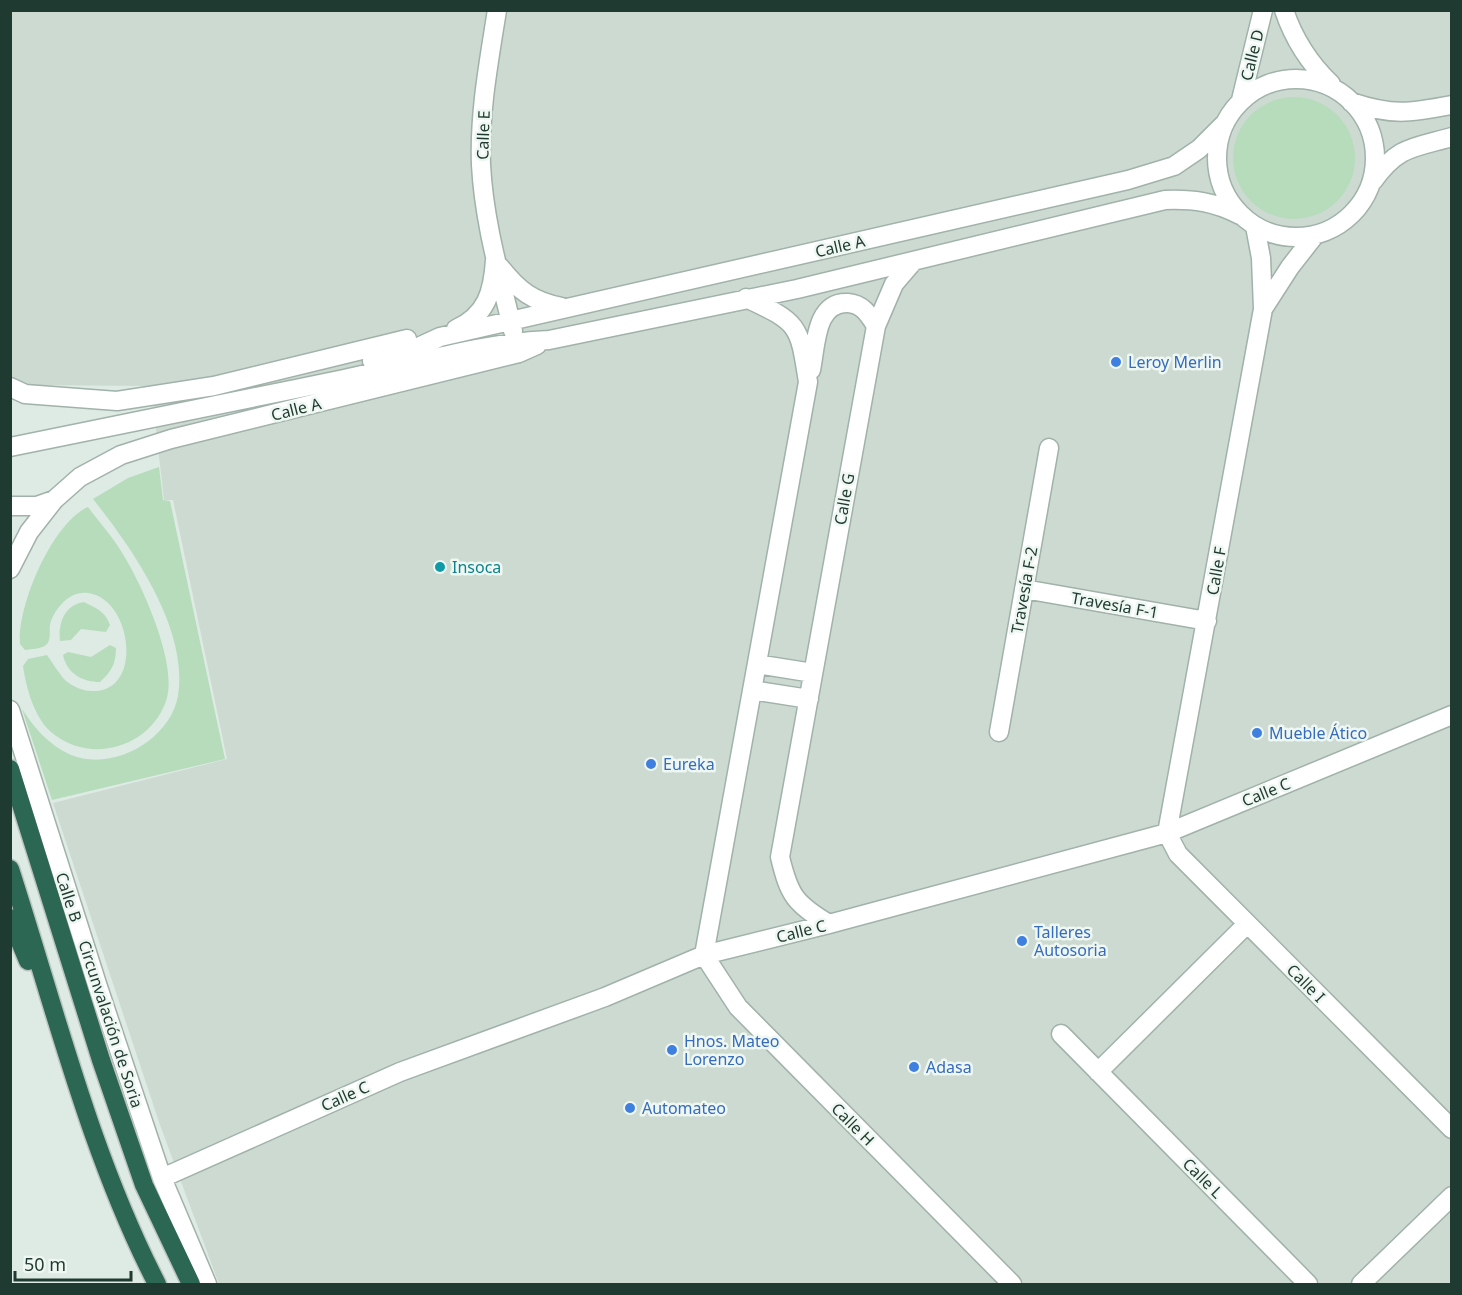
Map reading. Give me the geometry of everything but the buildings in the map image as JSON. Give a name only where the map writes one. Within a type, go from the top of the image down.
[{"type":"highway","name":"Circunvalación de Soria","points":[[10,769],[101,1060],[144,1185],[191,1284]]},
{"type":"highway","points":[[10,868],[92,1128],[137,1245],[157,1284]]},
{"type":"highway","points":[[10,918],[68,1056]]},
{"type":"street","name":"Calle E","points":[[496,10],[484,93],[481,164],[495,260],[516,341]]},
{"type":"street","name":"Calle D","points":[[1241,100],[1263,10]]},
{"type":"street","name":"Calle D","points":[[1284,10],[1292,34],[1313,66],[1345,97]]},
{"type":"street","points":[[1452,105],[1405,114],[1377,111],[1315,81],[1288,79],[1263,86],[1241,100],[1225,123],[1217,147],[1218,171],[1225,195],[1247,221],[1272,234],[1290,238],[1315,235],[1339,225],[1358,207],[1387,162],[1402,150],[1452,137]]},
{"type":"street","points":[[1345,97],[1359,109],[1371,133],[1375,159],[1371,185]]},
{"type":"street","name":"Calle A","points":[[240,399],[414,349],[440,337],[1128,180],[1174,166],[1199,149],[1225,123]]},
{"type":"street","name":"Calle A","points":[[10,447],[345,379],[516,341],[549,340],[912,263],[1165,201],[1197,199],[1217,203],[1247,221]]},
{"type":"street","name":"Calle F","points":[[1167,833],[1263,309],[1261,258],[1247,221]]},
{"type":"street","name":"Calle F","points":[[1263,309],[1290,267],[1315,235]]},
{"type":"street","name":"Calle E","points":[[440,337],[467,324],[479,314],[493,286],[495,260]]},
{"type":"street","points":[[495,260],[510,280],[530,298],[570,309]]},
{"type":"street","name":"Calle G","points":[[829,924],[806,910],[787,888],[780,857],[876,326],[894,284],[912,263]]},
{"type":"street","points":[[746,298],[772,311],[797,331],[808,382]]},
{"type":"street","points":[[704,955],[820,323],[826,309],[835,304],[859,305],[868,313],[876,326]]},
{"type":"street","name":"Calle A","points":[[15,393],[117,401],[214,386],[412,337],[440,337]]},
{"type":"street","name":"Calle A","points":[[10,569],[29,532],[54,500],[80,477],[121,455],[171,439],[519,353],[549,340]]},
{"type":"street","name":"Travesía F-2","points":[[999,732],[1049,448]]},
{"type":"street","name":"Calle A","points":[[10,506],[37,506],[54,500]]},
{"type":"street","name":"Travesía F-1","points":[[1024,589],[1207,621]]},
{"type":"street","points":[[757,664],[813,673]]},
{"type":"street","points":[[752,690],[808,699]]},
{"type":"street","name":"Calle B","points":[[10,711],[94,976],[162,1178],[207,1284]]},
{"type":"street","name":"Calle C","points":[[162,1178],[400,1072],[605,997],[704,955],[829,924],[1167,833],[1452,716]]},
{"type":"street","name":"Calle I","points":[[1167,833],[1178,854],[1452,1129]]},
{"type":"street","points":[[1098,1072],[1247,924]]},
{"type":"street","name":"Calle H","points":[[704,955],[738,1007],[1012,1284]]},
{"type":"street","name":"Calle L","points":[[1061,1034],[1308,1284]]},
{"type":"street","points":[[1361,1284],[1452,1196]]},
{"type":"shaded area","points":[[10,11],[1451,11],[1451,1284],[219,1284],[160,1125],[53,803],[227,759],[173,500],[164,500],[151,386],[24,385],[11,376]]},
{"type":"green space","points":[[1294,97],[1318,101],[1337,115],[1351,134],[1355,158],[1351,182],[1337,201],[1318,215],[1294,219],[1270,215],[1251,201],[1237,182],[1233,158],[1237,134],[1251,115],[1270,101]]},
{"type":"green space","points":[[159,467],[163,500],[170,501],[225,759],[52,800],[22,709],[43,736],[56,746],[71,755],[87,759],[104,759],[137,748],[164,726],[173,712],[178,696],[179,670],[175,644],[166,617],[140,565],[93,499],[128,478]]},
{"type":"green space","points":[[88,507],[110,534],[138,582],[163,646],[169,685],[166,701],[158,717],[147,730],[133,740],[100,749],[83,748],[66,742],[45,726],[32,701],[23,666],[28,659],[47,655],[68,683],[91,691],[108,688],[119,678],[125,663],[126,645],[123,627],[115,611],[103,599],[88,593],[76,594],[60,605],[53,616],[49,639],[45,646],[25,650],[20,644],[24,609],[39,567],[62,530],[75,516]]},
{"type":"green space","points":[[84,602],[100,610],[106,616],[110,625],[106,632],[81,629],[71,640],[60,641],[61,622],[67,611]]},
{"type":"green space","points":[[110,645],[116,648],[114,663],[100,682],[77,676],[65,662],[63,655],[68,652],[91,657]]},
{"type":"place","name":"Leroy Merlin","points":[[1116,362]]},
{"type":"place","name":"Insoca","points":[[440,567]]},
{"type":"place","name":"Mueble Ático","points":[[1257,733]]},
{"type":"place","name":"Eureka","points":[[651,764]]},
{"type":"place","name":"Talleres Autosoria","points":[[1022,941]]},
{"type":"place","name":"Hnos. Mateo Lorenzo","points":[[672,1050]]},
{"type":"place","name":"Adasa","points":[[914,1067]]},
{"type":"place","name":"Automateo","points":[[630,1108]]}]
